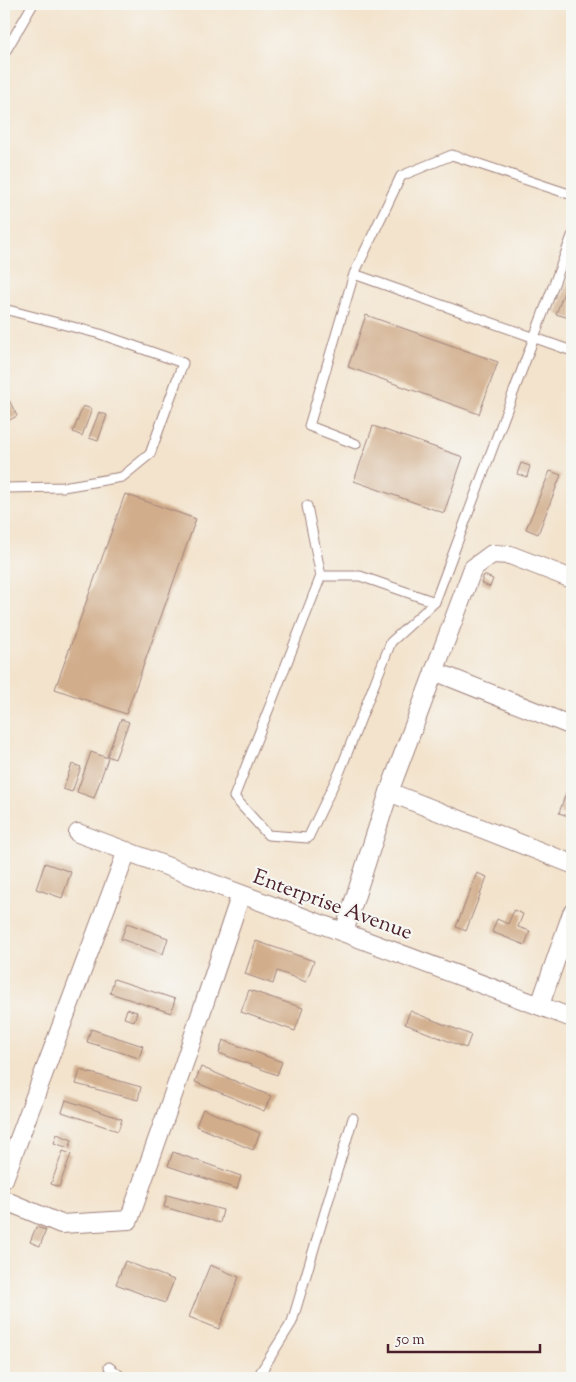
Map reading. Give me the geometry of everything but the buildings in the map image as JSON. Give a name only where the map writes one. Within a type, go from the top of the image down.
[{"type":"street","points":[[344,932],[389,792],[473,568],[492,554],[510,555],[572,579]]},
{"type":"street","points":[[434,671],[572,726]]},
{"type":"street","points":[[389,792],[572,864]]},
{"type":"street","name":"Enterprise Avenue","points":[[78,833],[572,1018]]},
{"type":"street","points":[[4,1179],[127,851]]},
{"type":"street","points":[[4,1200],[60,1224],[129,1220],[188,1055],[242,894]]},
{"type":"street","points":[[540,1006],[572,913]]},
{"type":"lane","points":[[4,54],[33,4]]},
{"type":"lane","points":[[356,444],[309,426],[354,274],[401,176],[452,156],[572,195]]},
{"type":"lane","points":[[307,506],[321,576],[234,797],[268,835],[308,838],[340,771],[391,642],[435,602],[572,236]]},
{"type":"lane","points":[[354,274],[572,351]]},
{"type":"lane","points":[[4,309],[100,334],[183,363],[150,454],[122,477],[63,487],[4,488]]},
{"type":"lane","points":[[321,576],[360,576],[435,602]]},
{"type":"lane","points":[[258,1378],[292,1322],[353,1118]]},
{"type":"lane","points":[[109,1367],[123,1378]]}]
